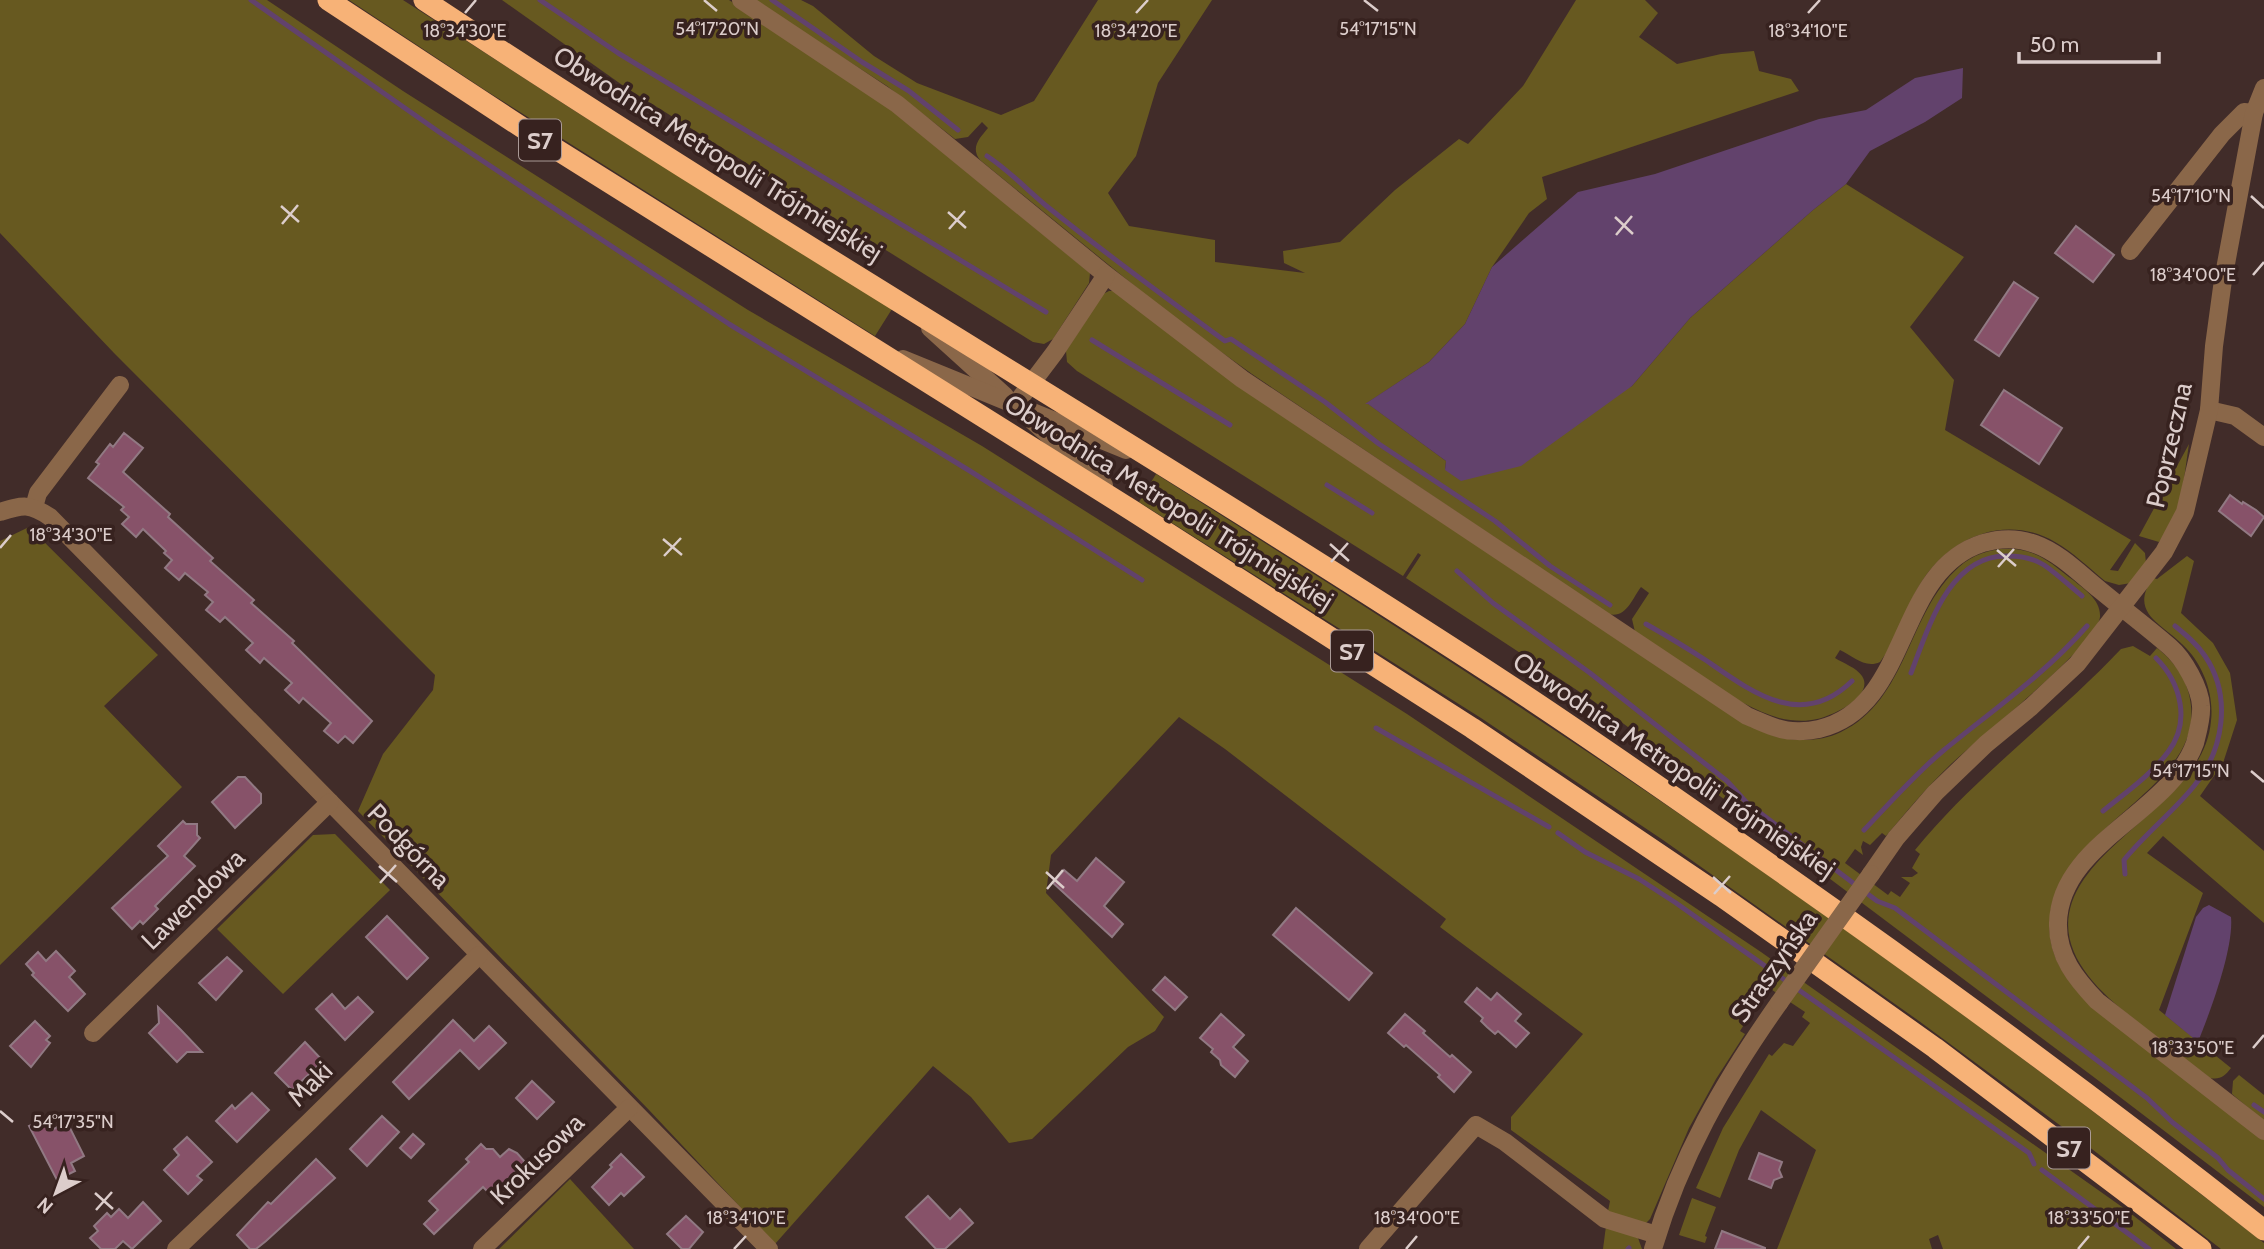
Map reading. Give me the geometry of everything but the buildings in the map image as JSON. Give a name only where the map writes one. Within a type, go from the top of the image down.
[{"type":"highway","name":"Obwodnica Metropolii Trójmiejskiej","points":[[328,0],[535,136],[1133,511],[1472,728],[1721,896],[1986,1085],[2201,1249]]},
{"type":"highway","name":"Obwodnica Metropolii Trójmiejskiej","points":[[424,0],[676,162],[1506,683],[1652,781],[1910,963],[2042,1059],[2264,1230]]},
{"type":"highway","points":[[438,0],[454,20]]},
{"type":"street","points":[[741,0],[897,104],[1106,275],[1242,379],[1747,716],[1778,729],[1810,731],[1832,726],[1854,712],[1872,695],[1890,665],[1920,600],[1935,577],[1948,562],[1968,548],[1993,540],[2015,540],[2035,544],[2059,556],[2172,649],[2191,675],[2202,705],[2199,730],[2191,752],[2180,769],[2157,794],[2087,858],[2069,881],[2058,907],[2058,935],[2064,958],[2076,980],[2097,1001],[2264,1131]]},
{"type":"street","name":"Poprzeczna","points":[[1986,744],[2077,664],[2164,552],[2185,512],[2209,410],[2223,280],[2254,113],[2264,88]]},
{"type":"street","points":[[2130,251],[2222,135],[2244,112],[2254,113]]},
{"type":"street","points":[[1015,405],[1106,275]]},
{"type":"street","points":[[897,299],[1133,511]]},
{"type":"street","points":[[869,345],[1162,465]]},
{"type":"street","points":[[0,512],[16,507],[34,507],[38,493],[120,385]]},
{"type":"street","points":[[2209,410],[2235,416],[2264,436]]},
{"type":"street","name":"Podgórna","points":[[34,507],[50,517],[769,1249]]},
{"type":"street","name":"Straszyńska","points":[[1655,1242],[1687,1156],[1719,1093],[1896,838],[1935,793],[1986,744]]},
{"type":"street","name":"Lawendowa","points":[[93,1033],[330,802]]},
{"type":"street","name":"Maki","points":[[176,1249],[479,955]]},
{"type":"street","name":"Krokusowa","points":[[482,1249],[629,1108]]},
{"type":"street","points":[[1368,1249],[1476,1125],[1505,1142],[1605,1219],[1655,1242]]},
{"type":"shaded area","points":[[0,0],[267,0],[403,91],[748,310],[982,446],[1407,714],[1761,952],[2125,1209],[2176,1249],[1943,1249],[1938,1235],[1929,1239],[1932,1249],[1777,1249],[1816,1150],[1761,1110],[1739,1150],[1720,1198],[1696,1188],[1723,1128],[1769,1054],[1772,1056],[1784,1043],[1793,1046],[1810,1023],[1802,1017],[1805,1012],[1760,982],[1742,1006],[1750,1015],[1740,1031],[1745,1034],[1689,1128],[1650,1219],[1645,1224],[1607,1216],[1610,1201],[1511,1130],[1511,1117],[1583,1034],[1440,927],[1446,919],[1225,749],[1179,717],[1051,855],[1046,893],[1164,1017],[1155,1031],[1128,1047],[1032,1139],[1009,1143],[971,1097],[933,1066],[775,1244],[649,1110],[358,811],[383,754],[433,690],[435,675],[114,353],[0,233]]},
{"type":"shaded area","points":[[349,0],[403,0],[892,309],[875,336],[485,90]]},
{"type":"shaded area","points":[[502,0],[729,0],[862,86],[1090,273],[1089,283],[1053,339],[1044,344],[1033,342],[625,87]]},
{"type":"shaded area","points":[[754,0],[801,0],[813,6],[874,56],[917,83],[1001,115],[1034,101],[1098,0],[1212,0],[1158,83],[1136,156],[1108,193],[1129,226],[1215,240],[1215,262],[1305,273],[1284,263],[1283,251],[1340,242],[1395,190],[1459,139],[1468,144],[1523,86],[1576,0],[1645,0],[1658,13],[1639,37],[1677,64],[1721,54],[1754,51],[1759,71],[1791,79],[1799,91],[1542,177],[1547,199],[1529,213],[1492,267],[1465,324],[1429,362],[1367,403],[1446,461],[1445,470],[1632,386],[1690,318],[1846,184],[1964,257],[1910,327],[1954,380],[1945,430],[2131,540],[2110,570],[2118,571],[2135,543],[2145,553],[2146,563],[2131,583],[2119,585],[2105,581],[2075,555],[2036,533],[1997,530],[1978,535],[1944,555],[1931,569],[1914,595],[1891,645],[1880,662],[1864,663],[1840,650],[1835,658],[1857,671],[1864,683],[1863,691],[1850,704],[1832,714],[1808,721],[1779,718],[1761,711],[1705,680],[1635,632],[1632,619],[1649,593],[1641,587],[1624,611],[1608,614],[1252,374],[1174,318],[980,160],[976,147],[988,128],[982,122],[968,137],[955,139],[887,86]]},
{"type":"shaded area","points":[[1963,68],[1962,98],[1925,122],[1870,151],[1846,184],[1690,318],[1632,386],[1521,466],[1461,481],[1445,470],[1446,461],[1365,404],[1429,362],[1465,324],[1492,267],[1578,192],[1655,174],[1819,119],[1866,110],[1915,78]]},
{"type":"shaded area","points":[[1116,291],[1774,736],[1799,740],[1825,738],[1841,732],[1863,718],[1894,678],[1928,608],[1942,586],[1959,567],[1977,555],[2008,549],[2029,552],[2048,561],[2073,580],[2098,605],[2100,617],[2094,630],[2034,692],[1941,773],[1886,836],[1882,833],[1870,845],[1863,841],[1863,855],[1855,849],[1845,863],[1888,895],[1891,891],[1900,897],[1910,883],[1901,877],[1912,877],[1918,873],[1912,868],[1920,854],[1915,850],[1964,797],[2121,649],[2133,646],[2150,656],[2157,648],[2176,667],[2188,689],[2191,706],[2188,735],[2174,761],[2153,786],[2100,833],[2076,859],[2058,886],[2050,918],[2050,939],[2060,966],[2077,991],[2264,1139],[2264,1207],[1592,700],[1406,578],[1421,555],[1418,553],[1403,576],[1077,371],[1067,362],[1066,351],[1103,294]]},
{"type":"shaded area","points":[[2189,444],[2181,495],[2167,532],[2159,542],[2139,536]]},
{"type":"shaded area","points":[[1156,474],[1486,685],[1766,874],[2100,1117],[2264,1243],[2264,1249],[2221,1249],[1919,1021],[1663,840],[1481,718],[1139,502]]},
{"type":"shaded area","points":[[29,527],[158,655],[104,706],[182,787],[0,965],[0,541]]},
{"type":"shaded area","points":[[2187,556],[2194,561],[2181,613],[2213,643],[2230,673],[2237,720],[2223,763],[2200,796],[2264,851],[2264,923],[2163,836],[2147,853],[2203,893],[2159,1010],[2231,1068],[2219,1078],[2210,1078],[2129,1015],[2094,983],[2072,946],[2068,925],[2072,903],[2084,879],[2109,850],[2184,780],[2205,747],[2212,711],[2203,673],[2186,648],[2152,618],[2144,601],[2146,590],[2153,578],[2157,579]]},
{"type":"shaded area","points":[[335,834],[390,890],[283,994],[217,929],[313,835]]},
{"type":"shaded area","points":[[2209,905],[2231,917],[2231,930],[2220,980],[2198,1042],[2165,1015],[2196,917]]},
{"type":"shaded area","points":[[2239,1075],[2264,1095],[2264,1121],[2232,1094],[2233,1081]]},
{"type":"shaded area","points":[[570,1179],[634,1249],[499,1249]]},
{"type":"shaded area","points":[[1692,1198],[1716,1207],[1705,1243],[1679,1235]]},
{"type":"shaded area","points":[[1606,1226],[1638,1238],[1642,1249],[1603,1249]]},
{"type":"waterway","points":[[251,0],[439,132],[729,324],[1142,580]]},
{"type":"waterway","points":[[540,0],[618,53],[1046,312]]},
{"type":"waterway","points":[[772,0],[909,91],[958,130]]},
{"type":"waterway","points":[[987,156],[1092,242],[1225,341],[1231,339],[1325,402],[1379,444],[1495,521],[1550,566],[1610,605]]},
{"type":"waterway","points":[[1092,340],[1230,425]]},
{"type":"waterway","points":[[1327,485],[1372,513]]},
{"type":"waterway","points":[[1911,673],[1944,597],[1970,567],[1988,559],[2008,556],[2027,558],[2044,565],[2082,596]]},
{"type":"waterway","points":[[1457,571],[1493,603],[1590,673],[1727,781],[1747,803],[1877,901],[1895,908],[2147,1098],[2264,1199]]},
{"type":"waterway","points":[[1646,624],[1742,685],[1778,701],[1796,705],[1815,703],[1833,696],[1852,681]]},
{"type":"waterway","points":[[1864,830],[1933,759],[2036,676],[2087,626]]},
{"type":"waterway","points":[[2125,874],[2124,860],[2194,786],[2204,772],[2218,740],[2221,705],[2214,672],[2205,656],[2175,626]]},
{"type":"waterway","points":[[2103,811],[2154,768],[2175,740],[2181,716],[2180,703],[2172,679],[2156,658]]},
{"type":"waterway","points":[[1376,728],[1549,827]]},
{"type":"waterway","points":[[1558,833],[1585,852],[1639,879],[1676,903],[2029,1153],[2034,1164]]},
{"type":"waterway","points":[[2254,1105],[2264,1112]]},
{"type":"waterway","points":[[2042,1170],[2149,1249]]}]
